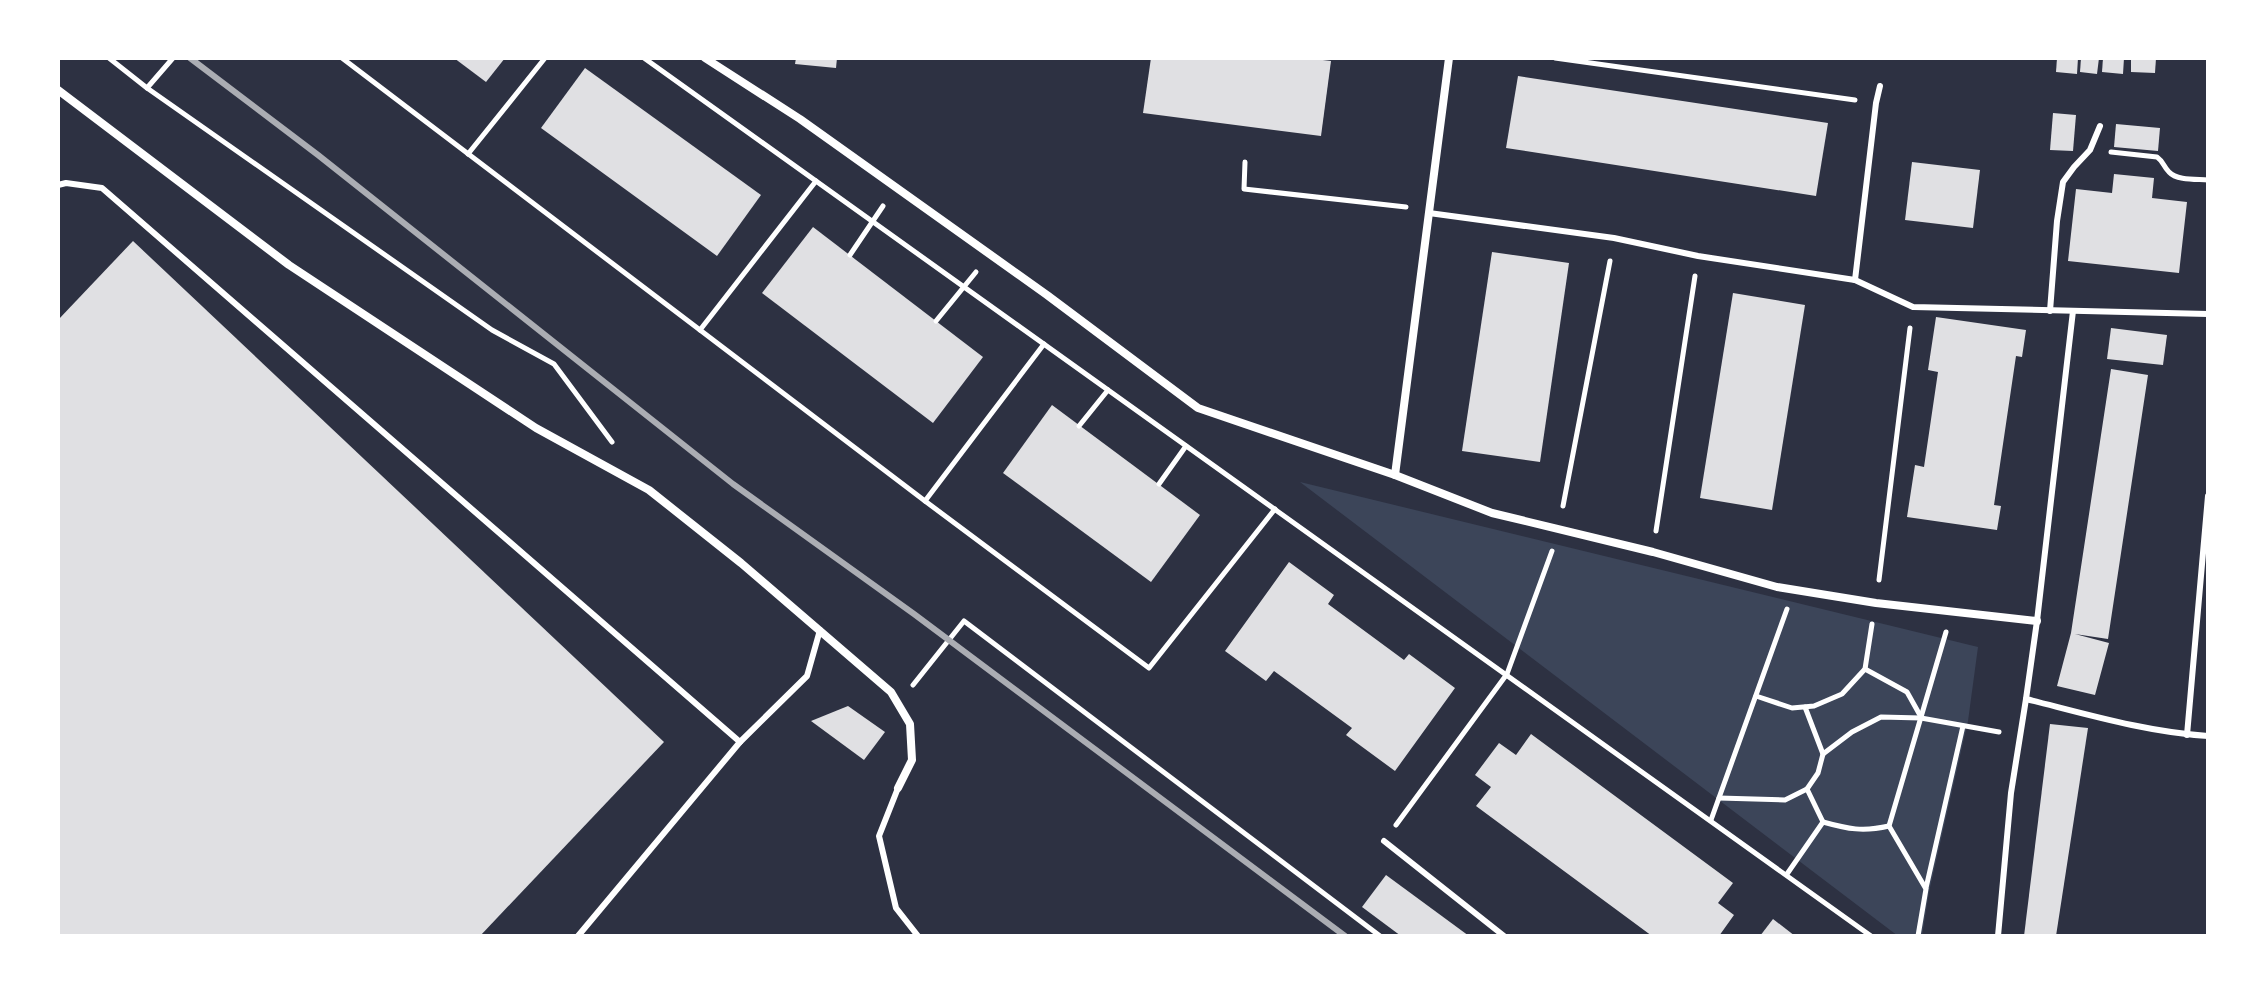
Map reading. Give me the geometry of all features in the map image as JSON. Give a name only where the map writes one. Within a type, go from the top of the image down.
[{"type":"street","points":[[705,58],[800,119],[1198,408],[1395,475],[1492,513],[1559,531],[1653,552],[1794,590],[1876,603],[2037,621]]},
{"type":"street","points":[[1395,475],[1449,58]]},
{"type":"street","points":[[58,90],[289,265],[536,428],[649,490],[741,563],[891,692],[910,724],[912,760],[898,788]]},
{"type":"lane","points":[[1855,280],[1880,86]]},
{"type":"lane","points":[[2050,311],[2063,182],[2090,150],[2100,126]]},
{"type":"lane","points":[[58,185],[66,183],[102,188],[740,742]]},
{"type":"lane","points":[[1429,213],[1614,238],[1698,256],[1855,280],[1913,307],[2208,314]]},
{"type":"lane","points":[[1998,936],[2011,793],[2037,621],[2073,311]]},
{"type":"lane","points":[[2187,735],[2208,496]]},
{"type":"lane","points":[[578,936],[740,742],[807,676],[820,630]]},
{"type":"lane","points":[[2026,699],[2121,723],[2208,736]]},
{"type":"lane","points":[[898,788],[879,836],[896,908],[918,936]]},
{"type":"lane","points":[[1384,841],[1504,936]]},
{"type":"path","points":[[109,58],[147,88],[492,330],[554,364],[620,452]]},
{"type":"path","points":[[147,88],[173,58]]},
{"type":"path","points":[[342,58],[1149,668],[1275,509]]},
{"type":"path","points":[[468,154],[545,58]]},
{"type":"path","points":[[644,58],[1871,936]]},
{"type":"path","points":[[1555,58],[1876,103]]},
{"type":"path","points":[[2090,150],[2157,157],[2174,176],[2208,180]]},
{"type":"path","points":[[1245,162],[1244,189],[1401,206],[1429,213]]},
{"type":"path","points":[[700,330],[816,181]]},
{"type":"path","points":[[850,255],[896,188]]},
{"type":"path","points":[[1384,841],[1507,674],[1559,531],[1614,238]]},
{"type":"path","points":[[936,321],[990,255]]},
{"type":"path","points":[[1653,552],[1698,256]]},
{"type":"path","points":[[1876,603],[1913,307]]},
{"type":"path","points":[[925,501],[1044,344]]},
{"type":"path","points":[[1079,426],[1108,390]]},
{"type":"path","points":[[1159,484],[1186,446]]},
{"type":"path","points":[[1711,820],[1794,590]]},
{"type":"path","points":[[1756,696],[1792,708],[1814,706],[1842,694],[1865,669],[1874,613]]},
{"type":"path","points":[[899,704],[964,621],[1380,936]]},
{"type":"path","points":[[1926,889],[1889,826],[1948,626]]},
{"type":"path","points":[[1865,669],[1907,692],[1921,718]]},
{"type":"path","points":[[1719,798],[1785,800],[1807,789],[1818,773],[1823,754],[1805,707]]},
{"type":"path","points":[[1823,754],[1852,732],[1881,717],[1921,718],[2020,735]]},
{"type":"path","points":[[1918,936],[1963,726]]},
{"type":"path","points":[[1807,789],[1823,822],[1868,831],[1889,826]]},
{"type":"path","points":[[1787,874],[1823,822]]},
{"type":"shaded area","points":[[1300,482],[1978,647],[1968,721],[1922,936],[1898,936]]},
{"type":"building","points":[[454,58],[505,58],[486,82]]},
{"type":"building","points":[[796,58],[837,58],[836,68],[795,64]]},
{"type":"building","points":[[1151,58],[1306,58],[1331,61],[1321,136],[1143,113]]},
{"type":"building","points":[[2057,58],[2078,58],[2077,74],[2056,72]]},
{"type":"building","points":[[2081,58],[2099,58],[2097,74],[2080,72]]},
{"type":"building","points":[[2103,58],[2124,58],[2123,74],[2102,72]]},
{"type":"building","points":[[2131,58],[2156,58],[2155,73],[2131,72]]},
{"type":"building","points":[[585,68],[761,195],[717,256],[541,128]]},
{"type":"building","points":[[1518,76],[1828,123],[1816,196],[1506,148]]},
{"type":"building","points":[[2053,113],[2076,115],[2073,151],[2050,150]]},
{"type":"building","points":[[2116,124],[2160,128],[2158,151],[2114,147]]},
{"type":"building","points":[[1912,162],[1980,170],[1973,228],[1905,220]]},
{"type":"building","points":[[2114,174],[2154,178],[2152,198],[2187,202],[2179,273],[2068,261],[2076,189],[2112,193]]},
{"type":"building","points":[[813,227],[983,357],[933,423],[762,293]]},
{"type":"building","points":[[133,241],[664,742],[480,936],[58,936],[58,320]]},
{"type":"building","points":[[1492,252],[1569,263],[1540,462],[1462,451]]},
{"type":"building","points":[[1733,293],[1805,305],[1772,510],[1700,498]]},
{"type":"building","points":[[1936,317],[2026,330],[2022,357],[2016,356],[1994,505],[2001,506],[1997,530],[1907,517],[1915,465],[1924,467],[1938,372],[1928,370]]},
{"type":"building","points":[[2111,328],[2167,335],[2163,365],[2107,359]]},
{"type":"building","points":[[2111,369],[2148,375],[2108,639],[2075,634],[2109,643],[2095,695],[2057,686],[2071,633]]},
{"type":"building","points":[[1052,405],[1200,515],[1151,582],[1003,473]]},
{"type":"building","points":[[1289,562],[1334,595],[1328,604],[1404,660],[1409,654],[1455,688],[1395,771],[1346,735],[1352,728],[1274,671],[1266,681],[1225,651]]},
{"type":"building","points":[[848,706],[885,732],[864,760],[811,721]]},
{"type":"building","points":[[2050,724],[2088,728],[2056,936],[2024,936]]},
{"type":"building","points":[[1531,734],[1733,883],[1718,903],[1734,915],[1719,936],[1652,936],[1476,806],[1491,787],[1475,775],[1499,743],[1516,755]]},
{"type":"building","points":[[1386,875],[1469,936],[1401,936],[1362,907]]},
{"type":"building","points":[[1773,919],[1795,936],[1760,936]]},
{"type":"railway","points":[[190,58],[318,155],[733,484],[914,614],[1345,936]]}]
